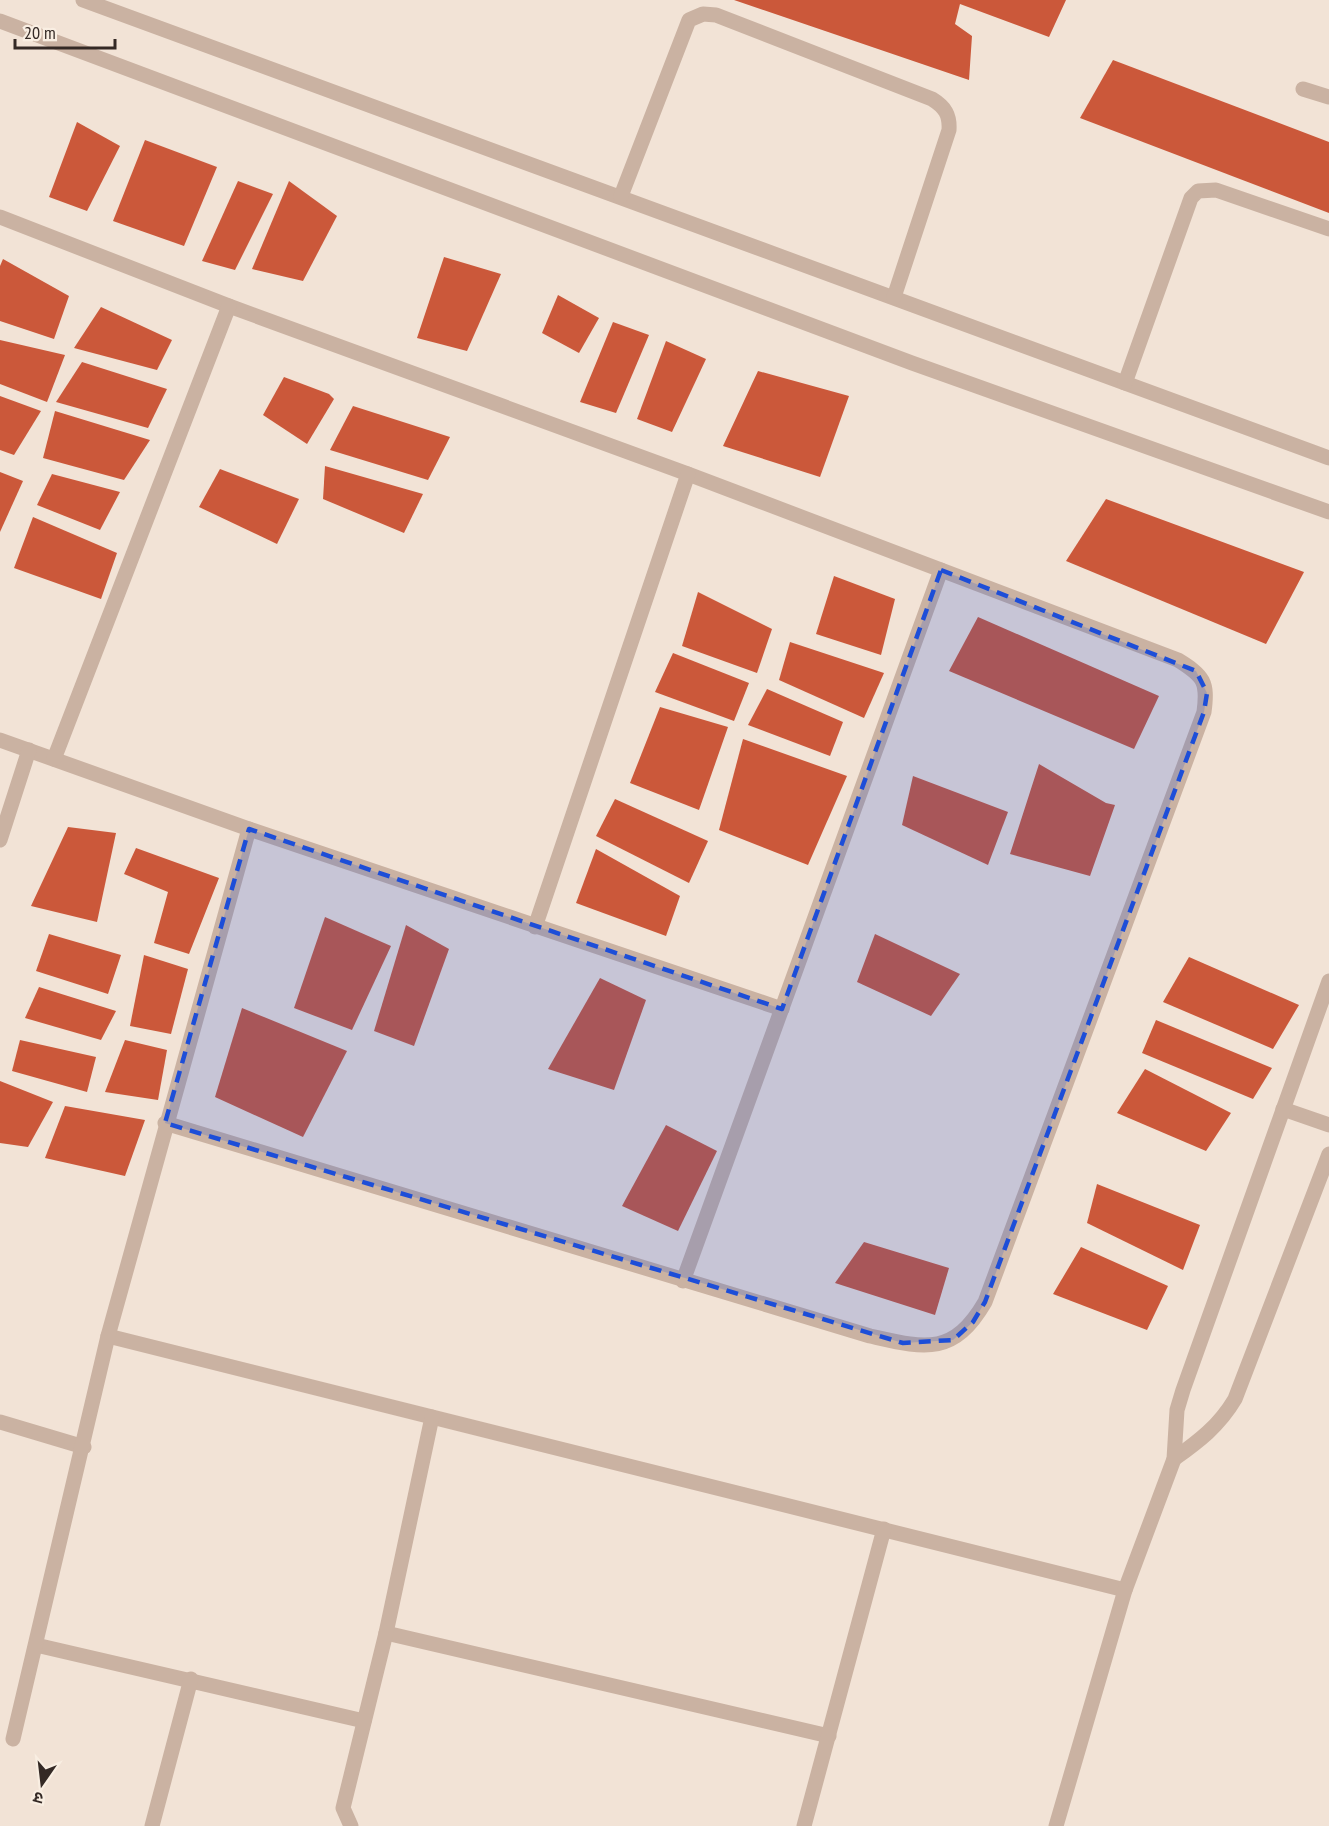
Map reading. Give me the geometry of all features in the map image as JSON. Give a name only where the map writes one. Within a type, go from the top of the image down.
[{"type":"street","points":[[83,0],[1329,458]]},
{"type":"street","points":[[621,196],[689,20],[703,14],[716,15],[932,99],[946,110],[950,119],[949,130],[894,297]]},
{"type":"street","points":[[0,21],[912,363],[1329,512]]},
{"type":"street","points":[[1303,88],[1329,97]]},
{"type":"street","points":[[1125,383],[1191,198],[1198,191],[1216,190],[1329,229]]},
{"type":"street","points":[[0,217],[229,306],[688,474],[1178,660],[1196,670],[1204,681],[1207,693],[1204,712],[989,1291],[973,1322],[953,1340],[928,1346],[903,1343],[683,1281],[165,1123]]},
{"type":"street","points":[[54,759],[229,306]]},
{"type":"street","points":[[535,927],[688,474]]},
{"type":"street","points":[[683,1281],[941,570]]},
{"type":"street","points":[[0,740],[249,829],[782,1009]]},
{"type":"street","points":[[0,840],[29,750]]},
{"type":"street","points":[[13,1739],[84,1447],[108,1336],[165,1123],[249,829]]},
{"type":"street","points":[[1056,1826],[1125,1590],[1174,1459],[1177,1410],[1183,1390],[1329,981]]},
{"type":"street","points":[[1283,1109],[1329,1125]]},
{"type":"street","points":[[1174,1459],[1224,1419],[1235,1399],[1329,1154]]},
{"type":"street","points":[[108,1336],[1125,1590]]},
{"type":"street","points":[[351,1826],[343,1808],[386,1633],[432,1417]]},
{"type":"street","points":[[0,1422],[84,1447]]},
{"type":"street","points":[[804,1826],[884,1529]]},
{"type":"street","points":[[386,1633],[829,1736]]},
{"type":"street","points":[[36,1645],[191,1679],[364,1721]]},
{"type":"street","points":[[152,1826],[191,1679]]},
{"type":"highlighted area","points":[[941,570],[1196,671],[1207,693],[1204,712],[985,1302],[973,1322],[953,1340],[903,1343],[165,1123],[249,829],[782,1009]]},
{"type":"building","points":[[734,0],[1066,0],[1049,37],[960,4],[955,24],[972,36],[969,80]]},
{"type":"building","points":[[1113,60],[1329,142],[1329,213],[1080,118]]},
{"type":"building","points":[[77,122],[120,146],[87,211],[49,197]]},
{"type":"building","points":[[145,140],[217,167],[184,246],[113,221]]},
{"type":"building","points":[[238,181],[273,194],[235,270],[202,261]]},
{"type":"building","points":[[289,181],[337,216],[303,281],[252,269]]},
{"type":"building","points":[[444,257],[501,274],[467,351],[417,338]]},
{"type":"building","points":[[3,259],[69,296],[54,339],[0,321],[0,266]]},
{"type":"building","points":[[558,295],[599,318],[579,353],[542,333]]},
{"type":"building","points":[[101,307],[172,340],[157,370],[74,348]]},
{"type":"building","points":[[613,322],[649,335],[616,413],[580,402]]},
{"type":"building","points":[[0,340],[65,355],[47,402],[0,384]]},
{"type":"building","points":[[666,341],[706,359],[672,432],[637,419]]},
{"type":"building","points":[[82,362],[167,389],[148,428],[56,402]]},
{"type":"building","points":[[758,371],[849,396],[820,477],[723,446]]},
{"type":"building","points":[[284,377],[329,394],[334,399],[307,444],[263,415]]},
{"type":"building","points":[[0,396],[41,411],[14,455],[0,450]]},
{"type":"building","points":[[353,406],[450,437],[428,480],[330,450]]},
{"type":"building","points":[[55,411],[150,440],[124,480],[43,458]]},
{"type":"building","points":[[325,466],[423,494],[404,533],[323,499]]},
{"type":"building","points":[[220,469],[299,499],[277,544],[199,507]]},
{"type":"building","points":[[0,472],[23,481],[0,532]]},
{"type":"building","points":[[52,474],[120,492],[100,530],[37,505]]},
{"type":"building","points":[[1106,499],[1304,572],[1266,644],[1066,561]]},
{"type":"building","points":[[33,517],[117,553],[101,599],[14,568]]},
{"type":"building","points":[[834,576],[895,599],[881,655],[816,634]]},
{"type":"building","points":[[698,592],[772,629],[757,673],[682,646]]},
{"type":"building","points":[[978,617],[1159,696],[1134,749],[949,671]]},
{"type":"building","points":[[790,642],[884,673],[864,718],[779,680]]},
{"type":"building","points":[[673,653],[749,683],[734,721],[655,692]]},
{"type":"building","points":[[767,689],[843,722],[830,756],[748,725]]},
{"type":"building","points":[[660,707],[728,727],[699,810],[630,783]]},
{"type":"building","points":[[743,739],[847,776],[808,865],[719,830]]},
{"type":"building","points":[[1039,764],[1106,803],[1115,805],[1090,876],[1010,854]]},
{"type":"building","points":[[913,776],[1008,812],[988,865],[902,825]]},
{"type":"building","points":[[615,799],[708,841],[689,883],[596,836]]},
{"type":"building","points":[[68,827],[116,833],[97,922],[31,906]]},
{"type":"building","points":[[136,848],[219,878],[189,954],[154,943],[168,892],[124,874]]},
{"type":"building","points":[[596,849],[680,896],[666,936],[576,903]]},
{"type":"building","points":[[325,917],[391,946],[352,1030],[294,1008]]},
{"type":"building","points":[[406,925],[449,949],[414,1046],[374,1031]]},
{"type":"building","points":[[49,934],[121,955],[108,994],[36,971]]},
{"type":"building","points":[[875,934],[960,974],[931,1016],[857,982]]},
{"type":"building","points":[[144,955],[188,969],[171,1034],[130,1026]]},
{"type":"building","points":[[1189,957],[1299,1005],[1273,1049],[1163,1002]]},
{"type":"building","points":[[600,978],[646,1000],[614,1090],[548,1069]]},
{"type":"building","points":[[39,987],[116,1011],[101,1040],[25,1018]]},
{"type":"building","points":[[242,1008],[347,1051],[303,1137],[215,1097]]},
{"type":"building","points":[[1156,1020],[1272,1068],[1253,1099],[1142,1053]]},
{"type":"building","points":[[20,1040],[96,1057],[87,1092],[12,1071]]},
{"type":"building","points":[[125,1040],[167,1050],[158,1100],[105,1092]]},
{"type":"building","points":[[1145,1069],[1231,1113],[1206,1151],[1117,1113]]},
{"type":"building","points":[[0,1081],[53,1102],[28,1147],[0,1143]]},
{"type":"building","points":[[65,1106],[145,1120],[125,1176],[45,1158]]},
{"type":"building","points":[[666,1125],[717,1151],[678,1231],[622,1206]]},
{"type":"building","points":[[1097,1184],[1200,1225],[1183,1270],[1087,1223]]},
{"type":"building","points":[[864,1242],[949,1268],[935,1315],[835,1283]]},
{"type":"building","points":[[1081,1247],[1168,1286],[1147,1330],[1053,1294]]}]
